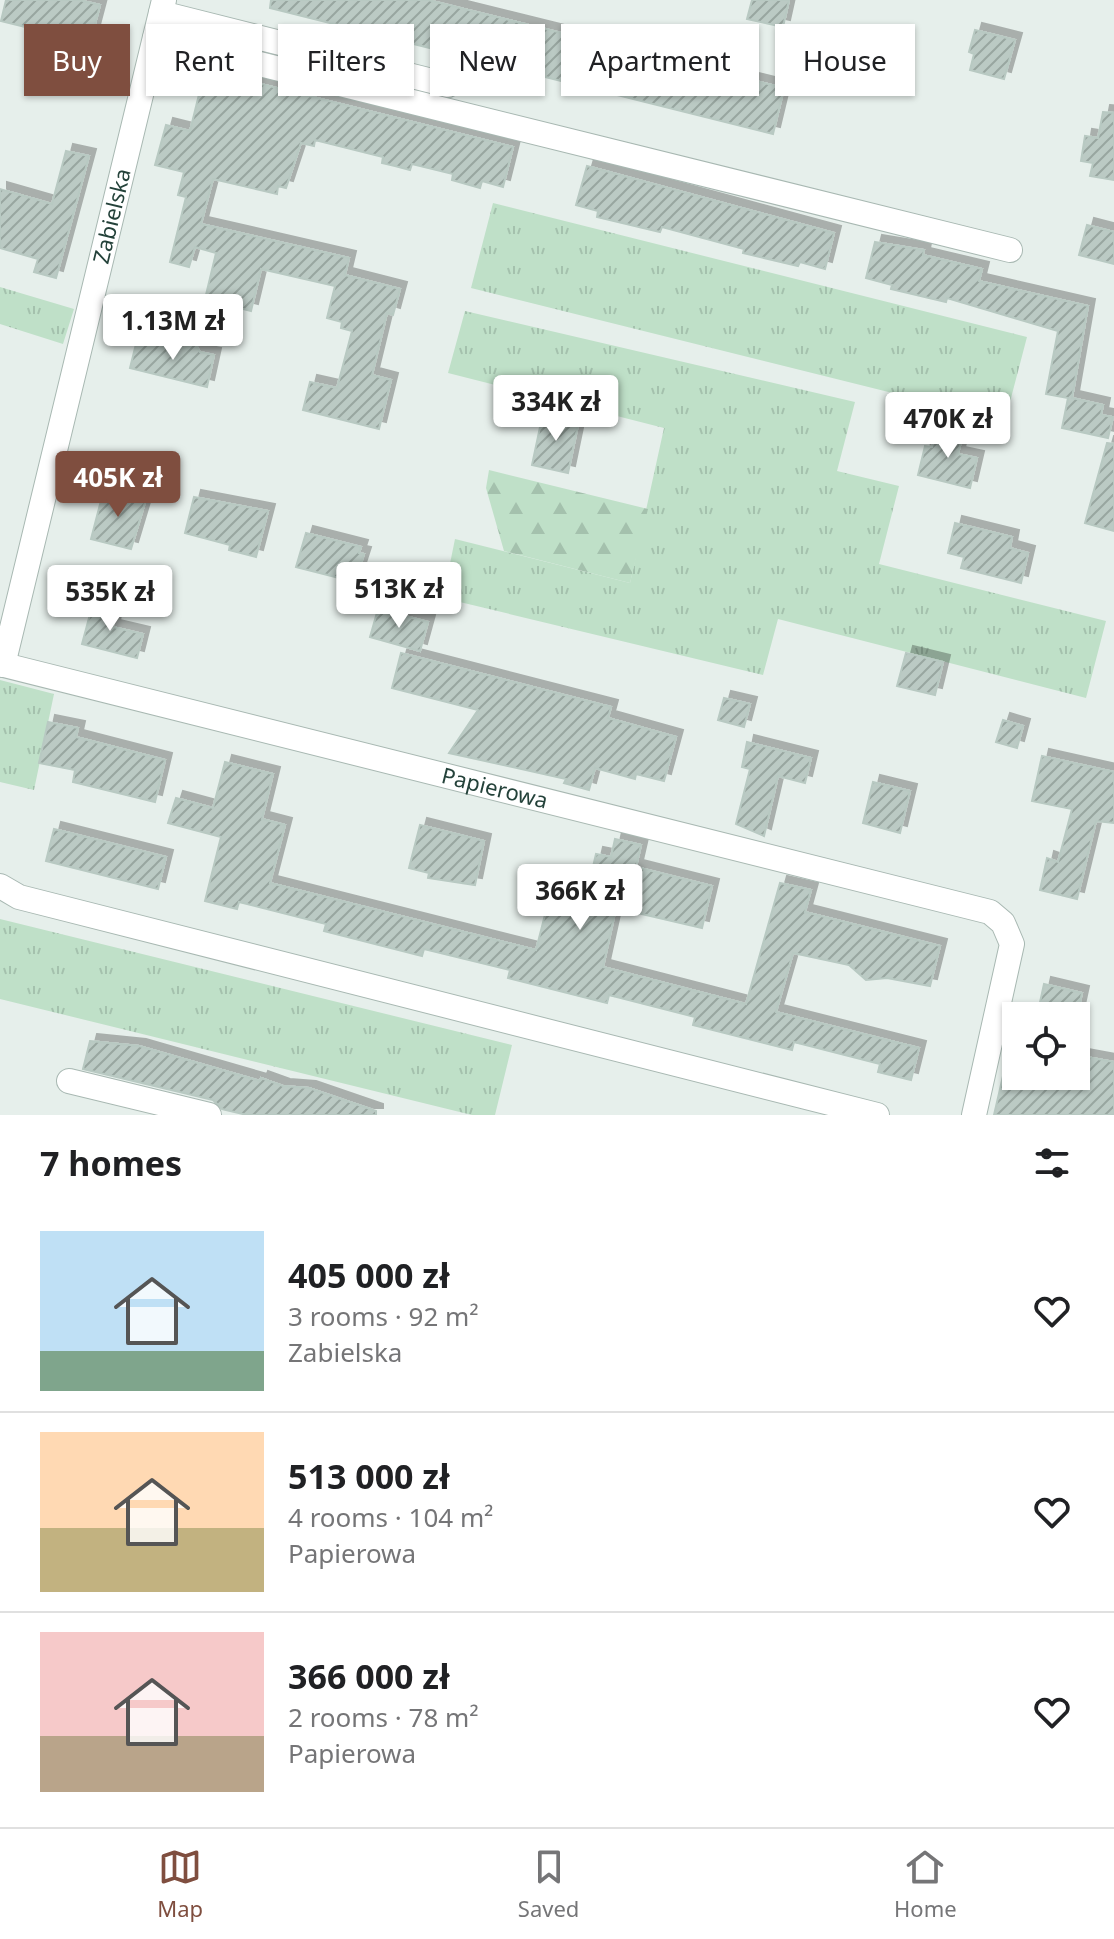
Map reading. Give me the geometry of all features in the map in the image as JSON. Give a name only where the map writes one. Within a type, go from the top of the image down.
[{"type":"street","name":"Zabielska","points":[[158,24],[162,4]]},
{"type":"street","points":[[162,4],[430,80]]},
{"type":"street","points":[[262,65],[1010,250]]},
{"type":"street","name":"Zabielska","points":[[2,664],[146,75]]},
{"type":"street","name":"Papierowa","points":[[2,664],[990,912],[1003,923],[1012,944],[974,1115]]},
{"type":"street","points":[[0,886],[19,897],[877,1115]]},
{"type":"street","points":[[69,1081],[209,1115]]},
{"type":"green space","points":[[493,203],[1027,337],[1005,421],[471,288]]},
{"type":"green space","points":[[0,287],[74,309],[63,344],[0,324]]},
{"type":"green space","points":[[465,311],[855,402],[837,471],[899,486],[879,564],[1106,621],[1086,698],[778,619],[763,675],[443,598],[455,539],[630,583],[664,428],[448,373]]},
{"type":"green space","points":[[489,470],[648,509],[630,583],[504,551],[486,488]]},
{"type":"green space","points":[[0,680],[54,694],[34,790],[0,782]]},
{"type":"green space","points":[[0,919],[512,1045],[495,1115],[472,1115],[0,999]]},
{"type":"building","points":[[6,0],[79,0],[100,5],[95,24],[24,24],[24,27],[1,21]]},
{"type":"building","points":[[271,0],[428,0],[525,24],[430,24],[430,48],[414,44],[414,24],[334,24],[270,8]]},
{"type":"building","points":[[752,0],[789,0],[784,24],[747,19]]},
{"type":"building","points":[[545,29],[561,33],[561,81],[545,77]]},
{"type":"building","points":[[975,30],[1015,40],[1004,79],[970,70],[974,54],[969,52]]},
{"type":"building","points":[[759,82],[775,86],[775,96],[782,96],[773,134],[621,96],[759,96]]},
{"type":"building","points":[[262,84],[278,88],[278,96],[309,96],[513,147],[503,187],[482,181],[480,188],[452,180],[453,174],[412,164],[410,170],[382,163],[383,157],[315,140],[314,146],[301,143],[286,188],[278,186],[277,194],[213,179],[201,224],[349,258],[345,275],[400,289],[393,315],[387,313],[372,375],[391,380],[379,429],[303,410],[310,382],[337,388],[352,331],[341,328],[342,322],[327,318],[335,286],[261,269],[251,311],[205,299],[216,253],[195,247],[189,267],[170,262],[186,197],[178,195],[184,172],[155,165],[166,125],[190,131],[199,96],[262,96]]},
{"type":"building","points":[[1103,112],[1114,113],[1114,180],[1090,176],[1093,163],[1081,161],[1085,136],[1098,138]]},
{"type":"building","points":[[66,151],[89,156],[56,278],[34,272],[38,259],[0,248],[0,189],[52,204]]},
{"type":"building","points":[[587,166],[834,233],[825,269],[743,253],[744,249],[662,227],[660,232],[597,217],[598,211],[576,205]]},
{"type":"building","points":[[1087,225],[1114,232],[1114,264],[1079,255]]},
{"type":"building","points":[[875,242],[924,250],[923,255],[982,269],[979,281],[1088,306],[1072,398],[1103,405],[1101,415],[1113,417],[1108,438],[1062,428],[1068,398],[1046,394],[1058,331],[947,298],[946,302],[891,289],[892,285],[866,278]]},
{"type":"building","points":[[137,340],[184,348],[194,342],[200,352],[214,355],[207,387],[130,368]]},
{"type":"building","points":[[543,413],[579,420],[568,473],[532,465]]},
{"type":"building","points":[[937,428],[963,434],[958,454],[977,458],[970,488],[918,475],[925,446],[932,447]]},
{"type":"building","points":[[1107,443],[1114,444],[1114,531],[1085,523]]},
{"type":"building","points":[[104,489],[146,499],[131,549],[91,539]]},
{"type":"building","points":[[194,497],[268,511],[256,557],[229,550],[230,545],[185,533]]},
{"type":"building","points":[[955,523],[1012,537],[1010,548],[1028,553],[1021,583],[961,568],[964,557],[948,553]]},
{"type":"building","points":[[306,533],[361,547],[359,553],[364,554],[355,582],[296,567]]},
{"type":"building","points":[[93,603],[117,609],[113,627],[143,634],[137,658],[82,644]]},
{"type":"building","points":[[378,609],[428,622],[420,651],[370,637]]},
{"type":"building","points":[[401,653],[611,707],[608,718],[676,737],[664,781],[636,774],[635,779],[595,768],[589,790],[564,783],[566,779],[449,753],[478,710],[392,688]]},
{"type":"building","points":[[906,653],[943,662],[935,695],[897,686]]},
{"type":"building","points":[[724,698],[750,704],[744,727],[718,720]]},
{"type":"building","points":[[1003,720],[1023,726],[1017,748],[996,742]]},
{"type":"building","points":[[48,722],[78,728],[76,737],[165,760],[155,802],[73,782],[75,770],[39,763]]},
{"type":"building","points":[[747,742],[811,758],[805,783],[778,776],[764,836],[736,824],[750,769],[742,767]]},
{"type":"building","points":[[1042,756],[1114,772],[1114,823],[1096,821],[1077,899],[1040,890],[1047,858],[1058,862],[1072,809],[1032,801]]},
{"type":"building","points":[[225,762],[273,774],[262,819],[285,825],[270,883],[536,950],[550,895],[574,901],[589,884],[596,854],[611,857],[615,839],[641,845],[636,867],[712,886],[702,928],[616,908],[603,967],[746,1004],[780,883],[811,890],[805,912],[940,946],[930,986],[887,978],[866,980],[849,965],[793,953],[776,1012],[919,1048],[911,1080],[878,1072],[880,1064],[794,1042],[792,1050],[693,1025],[695,1017],[609,995],[607,1003],[508,978],[510,970],[424,949],[422,956],[324,931],[326,924],[239,902],[237,909],[205,901],[221,837],[168,823],[176,798],[213,808]]},
{"type":"building","points":[[873,782],[910,791],[900,833],[863,823]]},
{"type":"building","points":[[420,825],[484,841],[475,885],[428,878],[429,873],[409,868]]},
{"type":"building","points":[[54,829],[166,857],[158,889],[46,861]]},
{"type":"building","points":[[1044,984],[1082,993],[1080,1002],[1040,1002]]},
{"type":"building","points":[[90,1041],[139,1046],[260,1081],[261,1078],[283,1086],[309,1088],[376,1111],[376,1115],[247,1115],[222,1109],[213,1100],[83,1069]]},
{"type":"building","points":[[1090,1058],[1114,1062],[1114,1115],[994,1115],[1002,1080],[1002,1090],[1090,1090]]}]
